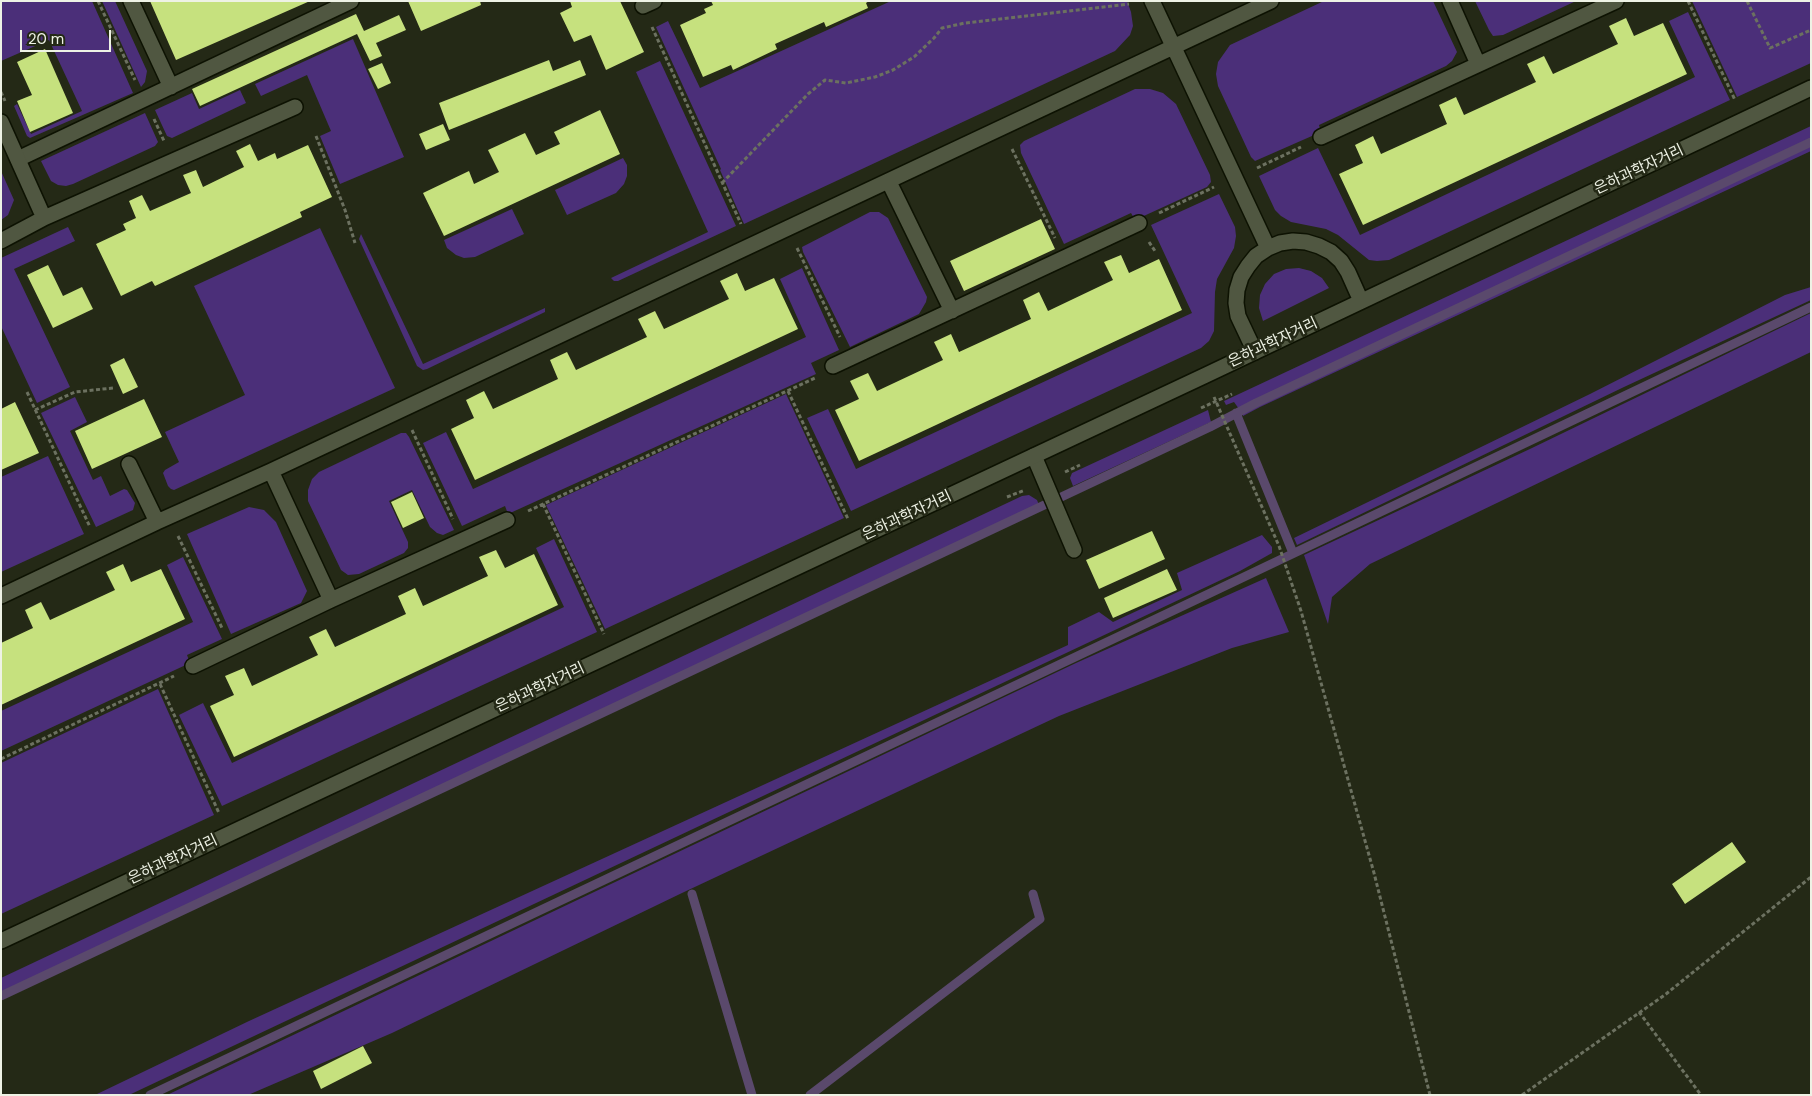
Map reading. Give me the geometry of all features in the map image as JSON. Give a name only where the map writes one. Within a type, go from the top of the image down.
[{"type":"street","points":[[131,1],[170,87]]},
{"type":"street","points":[[18,159],[351,1]]},
{"type":"street","points":[[1152,1],[1268,248]]},
{"type":"street","points":[[1,596],[889,182],[1271,1]]},
{"type":"street","points":[[1450,1],[1478,64]]},
{"type":"street","points":[[1321,137],[1616,1]]},
{"type":"street","name":"은하과학자거리","points":[[1,941],[1256,352],[1811,88]]},
{"type":"street","points":[[1,241],[44,218],[295,107]]},
{"type":"street","points":[[1,122],[44,218]]},
{"type":"street","points":[[889,182],[952,310]]},
{"type":"street","points":[[834,366],[1139,223]]},
{"type":"street","points":[[1256,352],[1238,316],[1237,290],[1241,277],[1248,266],[1256,256],[1268,248],[1280,243],[1293,241],[1306,242],[1331,252],[1341,261],[1348,272],[1361,302]]},
{"type":"street","points":[[1034,456],[1074,550]]},
{"type":"street","points":[[129,464],[157,522]]},
{"type":"street","points":[[271,471],[331,600]]},
{"type":"street","points":[[193,666],[506,520]]},
{"type":"path","points":[[98,1],[165,143]]},
{"type":"path","points":[[1688,1],[1736,101]]},
{"type":"path","points":[[1747,1],[1770,48],[1811,30]]},
{"type":"path","points":[[648,4],[678,87],[742,227]]},
{"type":"path","points":[[722,182],[808,94],[825,80],[846,83],[875,77],[893,70],[914,57],[942,28],[965,23],[1133,4]]},
{"type":"path","points":[[316,136],[345,210],[355,243]]},
{"type":"path","points":[[1251,171],[1321,137]]},
{"type":"path","points":[[1008,142],[1065,258]]},
{"type":"path","points":[[1155,251],[1139,223],[1218,186]]},
{"type":"path","points":[[795,242],[851,358]]},
{"type":"path","points":[[506,520],[788,391],[834,366]]},
{"type":"path","points":[[1204,376],[1279,546],[1301,611],[1374,873],[1430,1095]]},
{"type":"path","points":[[36,410],[75,392],[113,388]]},
{"type":"path","points":[[788,391],[848,520]]},
{"type":"path","points":[[27,392],[93,533]]},
{"type":"path","points":[[1201,408],[1232,394]]},
{"type":"path","points":[[409,424],[464,539]]},
{"type":"path","points":[[543,504],[604,634]]},
{"type":"path","points":[[177,533],[231,648]]},
{"type":"path","points":[[1,758],[160,684],[193,666]]},
{"type":"path","points":[[160,684],[220,814]]},
{"type":"path","points":[[1522,1095],[1666,994],[1811,877]]},
{"type":"path","points":[[1638,1012],[1701,1095]]},
{"type":"shaded area","points":[[1,1],[92,1],[133,93],[30,138],[27,136],[14,106],[17,104],[31,134],[82,111],[49,40],[1,61]]},
{"type":"shaded area","points":[[102,1],[115,1],[147,71],[145,82],[141,87]]},
{"type":"shaded area","points":[[891,1],[1127,1],[1133,26],[1130,35],[1115,51],[744,224],[656,27],[668,21],[700,88]]},
{"type":"shaded area","points":[[1324,1],[1433,1],[1457,52],[1452,61],[1446,66],[1319,125],[1321,132],[1255,161],[1251,157],[1218,86],[1216,74],[1218,62],[1230,45]]},
{"type":"shaded area","points":[[1475,1],[1576,1],[1503,35],[1493,36]]},
{"type":"shaded area","points":[[1692,1],[1811,1],[1811,63],[1737,97]]},
{"type":"shaded area","points":[[1688,12],[1730,100],[1389,260],[1369,260],[1338,235],[1326,229],[1291,222],[1281,216],[1275,210],[1259,176],[1318,148],[1360,235],[1695,77],[1669,21]]},
{"type":"shaded area","points":[[353,39],[404,157],[340,184],[320,136],[331,131],[307,75],[261,96],[255,84]]},
{"type":"shaded area","points":[[660,61],[736,226],[618,281],[614,281],[611,278],[708,232],[636,72]]},
{"type":"shaded area","points":[[1135,89],[1150,89],[1163,93],[1176,104],[1210,175],[1211,182],[1207,187],[1135,220],[1131,213],[1064,244],[1021,153],[1020,145],[1024,141]]},
{"type":"shaded area","points":[[240,90],[246,103],[172,138],[167,136],[155,110],[192,93],[199,109]]},
{"type":"shaded area","points":[[145,113],[158,142],[155,146],[73,184],[66,186],[58,185],[51,181],[41,161]]},
{"type":"shaded area","points":[[1811,126],[1811,138],[1239,409],[1234,402],[1226,405],[1224,401]]},
{"type":"shaded area","points":[[1811,145],[1811,151],[1243,416],[1242,412],[1258,404]]},
{"type":"shaded area","points":[[623,158],[627,165],[627,176],[624,184],[616,193],[567,215],[555,190]]},
{"type":"shaded area","points":[[1,171],[14,200],[8,215],[1,220]]},
{"type":"shaded area","points":[[1219,194],[1235,227],[1236,236],[1234,248],[1217,279],[1214,331],[1209,341],[1201,348],[851,511],[807,418],[828,409],[856,469],[1192,313],[1151,225]]},
{"type":"shaded area","points":[[512,209],[524,234],[475,257],[464,258],[447,248],[444,240]]},
{"type":"shaded area","points":[[870,212],[879,212],[888,218],[927,297],[919,314],[850,347],[802,247]]},
{"type":"shaded area","points":[[68,227],[75,241],[14,269],[70,387],[37,403],[1,326],[1,258]]},
{"type":"shaded area","points":[[320,228],[395,388],[174,490],[171,489],[163,473],[179,462],[165,432],[245,395],[194,286]]},
{"type":"shaded area","points":[[361,234],[423,364],[545,308],[545,312],[423,370],[417,366],[359,239]]},
{"type":"shaded area","points":[[802,268],[839,350],[811,363],[816,374],[508,514],[505,506],[462,526],[423,443],[446,432],[473,489],[806,337],[780,279]]},
{"type":"shaded area","points":[[1299,268],[1311,271],[1322,278],[1329,288],[1263,321],[1259,308],[1260,295],[1265,284],[1274,274],[1286,269]]},
{"type":"shaded area","points":[[1811,287],[1811,300],[1624,387],[1297,545],[1294,538],[1590,394],[1785,295]]},
{"type":"shaded area","points":[[1811,313],[1811,352],[1370,564],[1332,597],[1328,624],[1304,555],[1532,448]]},
{"type":"shaded area","points":[[786,394],[844,518],[605,629],[546,505]]},
{"type":"shaded area","points":[[75,397],[87,422],[70,431],[93,480],[101,476],[110,496],[124,489],[127,490],[135,503],[133,510],[96,527],[41,413]]},
{"type":"shaded area","points":[[1208,410],[1211,422],[1073,486],[1070,478],[1072,473]]},
{"type":"shaded area","points":[[401,433],[406,433],[409,437],[454,530],[443,535],[430,527],[412,490],[389,501],[408,542],[408,548],[404,553],[359,574],[348,575],[341,570],[308,501],[308,490],[312,479],[319,472]]},
{"type":"shaded area","points":[[48,456],[84,534],[1,572],[1,477]]},
{"type":"shaded area","points":[[1029,495],[1037,500],[1039,505],[1,993],[1,978],[1022,496]]},
{"type":"shaded area","points":[[249,507],[264,510],[276,522],[307,591],[301,603],[231,634],[187,534]]},
{"type":"shaded area","points":[[1262,535],[1272,547],[1272,553],[1240,571],[129,1095],[95,1095],[249,1021],[1068,645],[1068,627],[1099,612],[1113,622],[1182,590],[1177,573]]},
{"type":"shaded area","points":[[554,539],[597,632],[222,806],[179,715],[203,703],[232,763],[564,607],[536,548]]},
{"type":"shaded area","points":[[183,557],[222,639],[187,655],[190,663],[1,751],[1,711],[193,622],[167,565]]},
{"type":"shaded area","points":[[1266,578],[1289,632],[1232,648],[1059,716],[682,893],[392,1033],[248,1095],[167,1095],[1076,663]]},
{"type":"shaded area","points":[[158,689],[214,815],[1,914],[1,763]]},
{"type":"building","points":[[150,1],[310,1],[176,60]]},
{"type":"building","points":[[408,1],[480,1],[481,5],[421,31]]},
{"type":"building","points":[[570,1],[620,1],[644,52],[606,70],[591,35],[574,42],[560,13],[572,7]]},
{"type":"building","points":[[711,1],[869,1],[866,3],[868,8],[826,27],[824,22],[775,44],[777,49],[733,70],[731,65],[703,77],[680,25],[706,13],[704,9],[713,5]]},
{"type":"building","points":[[356,14],[364,31],[399,15],[406,30],[376,43],[382,56],[370,61],[357,34],[200,106],[192,89]]},
{"type":"building","points":[[1626,18],[1634,36],[1663,23],[1687,74],[1363,225],[1339,174],[1363,163],[1355,145],[1373,136],[1381,154],[1447,124],[1439,105],[1456,97],[1464,115],[1536,82],[1527,64],[1544,56],[1553,74],[1618,44],[1609,26]]},
{"type":"building","points":[[45,49],[73,113],[30,132],[17,101],[32,95],[17,62]]},
{"type":"building","points":[[549,60],[553,71],[580,60],[586,75],[449,130],[439,103]]},
{"type":"building","points":[[382,63],[391,83],[378,89],[368,69]]},
{"type":"building","points":[[600,110],[620,154],[444,236],[423,193],[469,171],[474,184],[499,172],[488,150],[525,133],[536,155],[560,144],[554,132]]},
{"type":"building","points":[[443,124],[450,140],[426,150],[419,134]]},
{"type":"building","points":[[250,144],[258,161],[275,153],[277,159],[308,145],[332,197],[300,212],[302,217],[155,286],[152,281],[121,296],[96,244],[126,230],[123,224],[136,218],[129,201],[142,195],[150,211],[191,193],[183,175],[196,170],[203,187],[244,167],[236,151]]},
{"type":"building","points":[[1041,219],[1055,249],[964,291],[950,261]]},
{"type":"building","points":[[1121,255],[1129,273],[1159,259],[1182,310],[859,461],[835,410],[859,399],[850,381],[868,373],[877,391],[943,360],[934,342],[951,334],[959,352],[1031,319],[1023,300],[1039,292],[1048,311],[1113,280],[1104,262]]},
{"type":"building","points":[[48,265],[63,296],[82,287],[93,309],[53,328],[27,275]]},
{"type":"building","points":[[737,273],[745,291],[774,278],[798,329],[475,480],[451,429],[474,418],[466,400],[484,391],[493,409],[558,379],[550,360],[567,352],[576,370],[647,337],[638,319],[655,311],[664,329],[729,299],[720,281]]},
{"type":"building","points":[[124,358],[138,387],[123,394],[110,365]]},
{"type":"building","points":[[144,399],[162,437],[92,469],[75,431]]},
{"type":"building","points":[[15,402],[39,453],[1,470],[1,409]]},
{"type":"building","points":[[412,492],[424,518],[403,528],[391,502]]},
{"type":"building","points":[[1152,531],[1165,559],[1099,589],[1086,560]]},
{"type":"building","points":[[496,550],[505,568],[534,554],[558,605],[234,757],[210,706],[234,695],[225,676],[244,668],[252,686],[318,655],[309,637],[326,629],[335,647],[406,614],[398,596],[415,588],[423,606],[488,576],[479,557]]},
{"type":"building","points":[[123,564],[131,582],[161,569],[185,619],[1,705],[1,643],[33,628],[25,610],[41,602],[50,620],[115,590],[106,572]]},
{"type":"building","points":[[1167,569],[1177,590],[1113,618],[1104,598]]},
{"type":"building","points":[[1732,842],[1746,862],[1685,904],[1672,884]]},
{"type":"building","points":[[363,1046],[372,1063],[321,1089],[313,1071]]},
{"type":"waterway","points":[[1,996],[1811,142]]},
{"type":"waterway","points":[[150,1095],[1811,307]]},
{"type":"waterway","points":[[1236,413],[1293,553]]},
{"type":"waterway","points":[[692,894],[752,1095]]},
{"type":"waterway","points":[[810,1095],[1040,919],[1033,894]]}]
